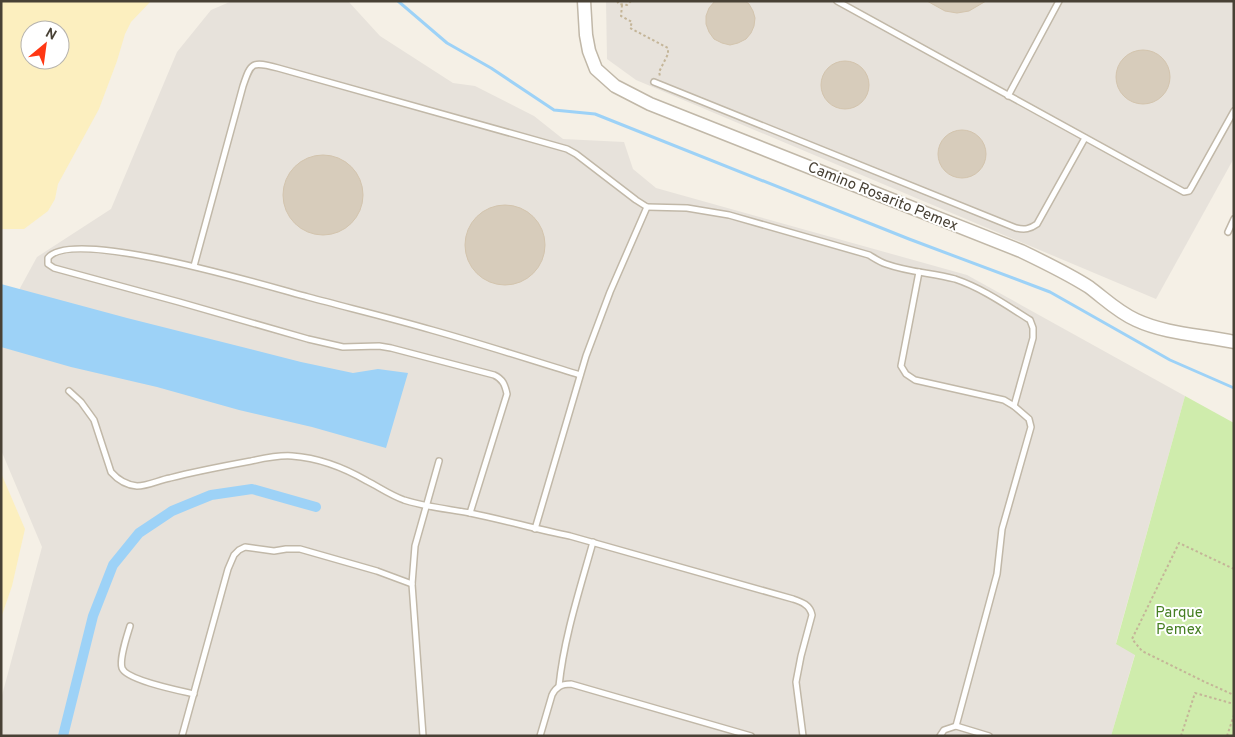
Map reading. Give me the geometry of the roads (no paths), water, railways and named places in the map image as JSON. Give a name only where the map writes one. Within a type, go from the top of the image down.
[{"type":"street","name":"Camino Rosarito Pemex","points":[[584,1],[589,51],[596,69],[615,86],[650,104],[1021,251],[1057,268],[1089,288],[1121,313],[1137,321],[1162,329],[1234,342]]},
{"type":"lane","points":[[837,1],[1181,191],[1187,192],[1191,188],[1234,111]]},
{"type":"lane","points":[[1008,96],[1059,1]]},
{"type":"lane","points":[[194,266],[243,86],[252,66],[256,63],[263,64],[567,149],[647,207],[688,208],[729,215],[869,255],[884,264],[953,279],[982,290],[1030,320],[1033,328],[1033,338],[1014,406]]},
{"type":"lane","points":[[654,82],[1024,230],[1037,224],[1085,138]]},
{"type":"lane","points":[[535,529],[580,375],[610,292],[647,207]]},
{"type":"lane","points":[[1228,232],[1234,219]]},
{"type":"lane","points":[[470,513],[507,394],[504,384],[499,378],[494,375],[391,348],[343,346],[308,339],[54,268],[48,264],[49,255],[68,250],[82,249],[111,251],[194,266],[432,330],[580,375]]},
{"type":"lane","points":[[919,272],[901,366],[906,374],[915,380],[1004,400],[1029,419],[1031,427],[1002,529],[997,574],[956,726]]},
{"type":"lane","points":[[69,391],[82,402],[94,420],[111,472],[126,484],[136,486],[148,485],[166,478],[279,456],[316,459],[342,467],[390,494],[426,506],[470,513],[570,536],[793,598],[807,605],[811,609],[812,615],[796,682],[803,736]]},
{"type":"lane","points":[[423,736],[412,584],[415,546],[439,462]]},
{"type":"lane","points":[[559,686],[568,631],[593,542]]},
{"type":"lane","points":[[182,736],[228,569],[234,555],[239,550],[245,547],[274,551],[300,549],[376,571],[412,584]]},
{"type":"lane","points":[[130,626],[121,661],[124,671],[135,678],[194,694]]},
{"type":"lane","points":[[540,736],[552,695],[559,686],[565,684],[571,684],[751,736]]},
{"type":"lane","points":[[940,736],[944,730],[956,726],[989,736]]},
{"type":"water","points":[[1,284],[301,362],[353,373],[378,369],[408,373],[386,448],[157,387],[71,367],[1,347]]},
{"type":"waterway","points":[[398,1],[447,43],[491,68],[554,110],[595,114],[909,239],[1050,292],[1170,360],[1234,388]]},
{"type":"waterway","points":[[63,736],[93,616],[113,565],[139,533],[172,511],[211,495],[252,489],[316,507]]},
{"type":"park label","name":"Parque Pemex","points":[[1179,620]]}]
